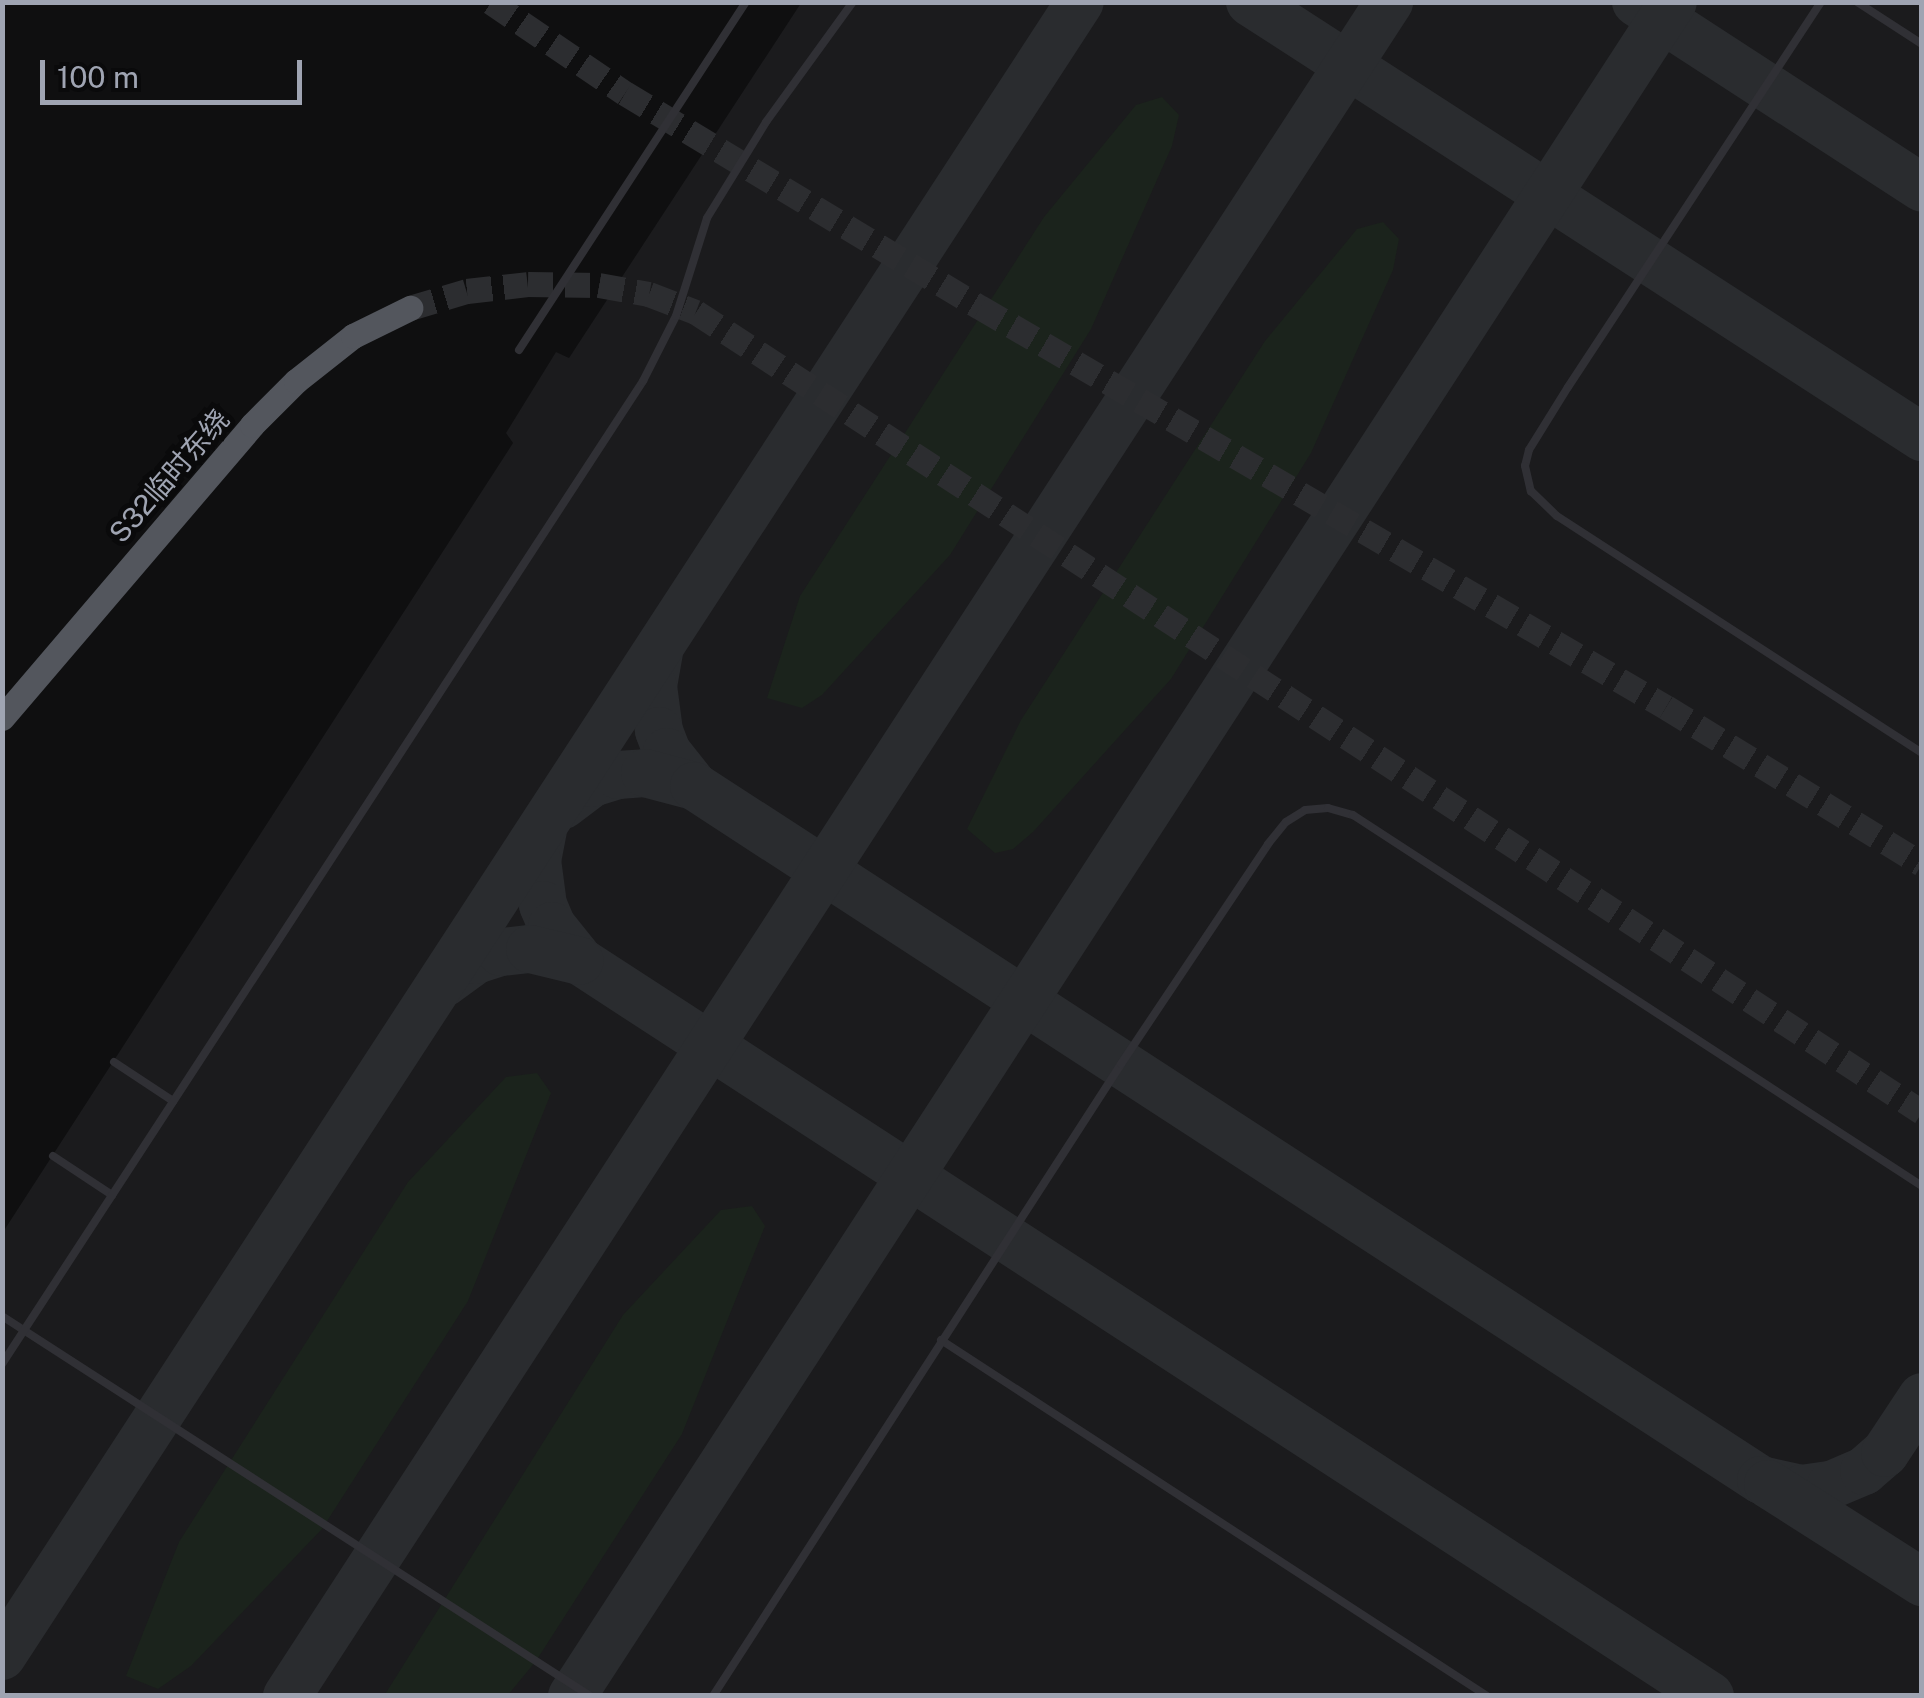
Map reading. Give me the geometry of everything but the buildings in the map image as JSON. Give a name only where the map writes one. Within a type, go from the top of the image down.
[{"type":"highway","name":"S32临时东绕","points":[[2,718],[252,425],[296,381],[353,336],[410,308]]},
{"type":"lane","points":[[519,350],[746,2]]},
{"type":"lane","points":[[2,1364],[643,380],[670,329],[707,218],[766,122],[853,2]]},
{"type":"lane","points":[[1822,2],[1568,387],[1529,450],[1524,466],[1531,491],[1544,506],[1922,753]]},
{"type":"lane","points":[[1857,2],[1922,44]]},
{"type":"lane","points":[[714,1695],[941,1340],[1268,844],[1286,822],[1305,810],[1328,808],[1353,815],[1922,1186]]},
{"type":"lane","points":[[114,1062],[173,1101]]},
{"type":"lane","points":[[53,1156],[112,1195]]},
{"type":"lane","points":[[2,1316],[590,1696]]},
{"type":"lane","points":[[941,1340],[1487,1696]]},
{"type":"shaded area","points":[[801,3],[1921,3],[1921,1695],[3,1696],[3,1232],[513,443],[506,433],[556,352],[569,358]]},
{"type":"shaded area","points":[[1162,97],[1179,115],[1172,146],[1091,329],[950,555],[822,695],[802,708],[767,698],[800,596],[1044,217],[1136,105]]},
{"type":"shaded area","points":[[1383,222],[1399,239],[1393,270],[1311,453],[1171,679],[1033,832],[1013,849],[995,853],[967,829],[1021,720],[1265,341],[1357,229]]},
{"type":"shaded area","points":[[537,1073],[551,1093],[468,1301],[322,1529],[191,1666],[158,1689],[126,1676],[179,1542],[408,1182],[506,1077]]},
{"type":"shaded area","points":[[752,1206],[765,1226],[682,1434],[536,1661],[508,1695],[384,1696],[623,1315],[721,1210]]},
{"type":"taxiway","points":[[2,1656],[1080,2]]},
{"type":"taxiway","points":[[1250,2],[1922,437]]},
{"type":"taxiway","points":[[287,1696],[1389,2]]},
{"type":"taxiway","points":[[1636,2],[1922,188]]},
{"type":"taxiway","points":[[572,1696],[1673,2]]},
{"type":"taxiway","points":[[659,652],[653,686],[659,731],[667,752],[694,786]]},
{"type":"taxiway","points":[[563,805],[592,783],[618,775],[645,773],[694,786],[1761,1480],[1801,1489],[1831,1485],[1864,1471],[1885,1453],[1922,1397]]},
{"type":"taxiway","points":[[543,830],[537,860],[543,905],[552,926],[580,961],[1710,1696]]},
{"type":"taxiway","points":[[444,983],[476,960],[501,952],[530,949],[580,961]]},
{"type":"taxiway","points":[[1768,1484],[1922,1582]]},
{"type":"tunnel","points":[[491,2],[625,93],[980,307],[1666,707],[1922,864]]},
{"type":"tunnel","points":[[410,308],[467,291],[528,284],[599,285],[649,294],[696,312],[1922,1112]]}]
